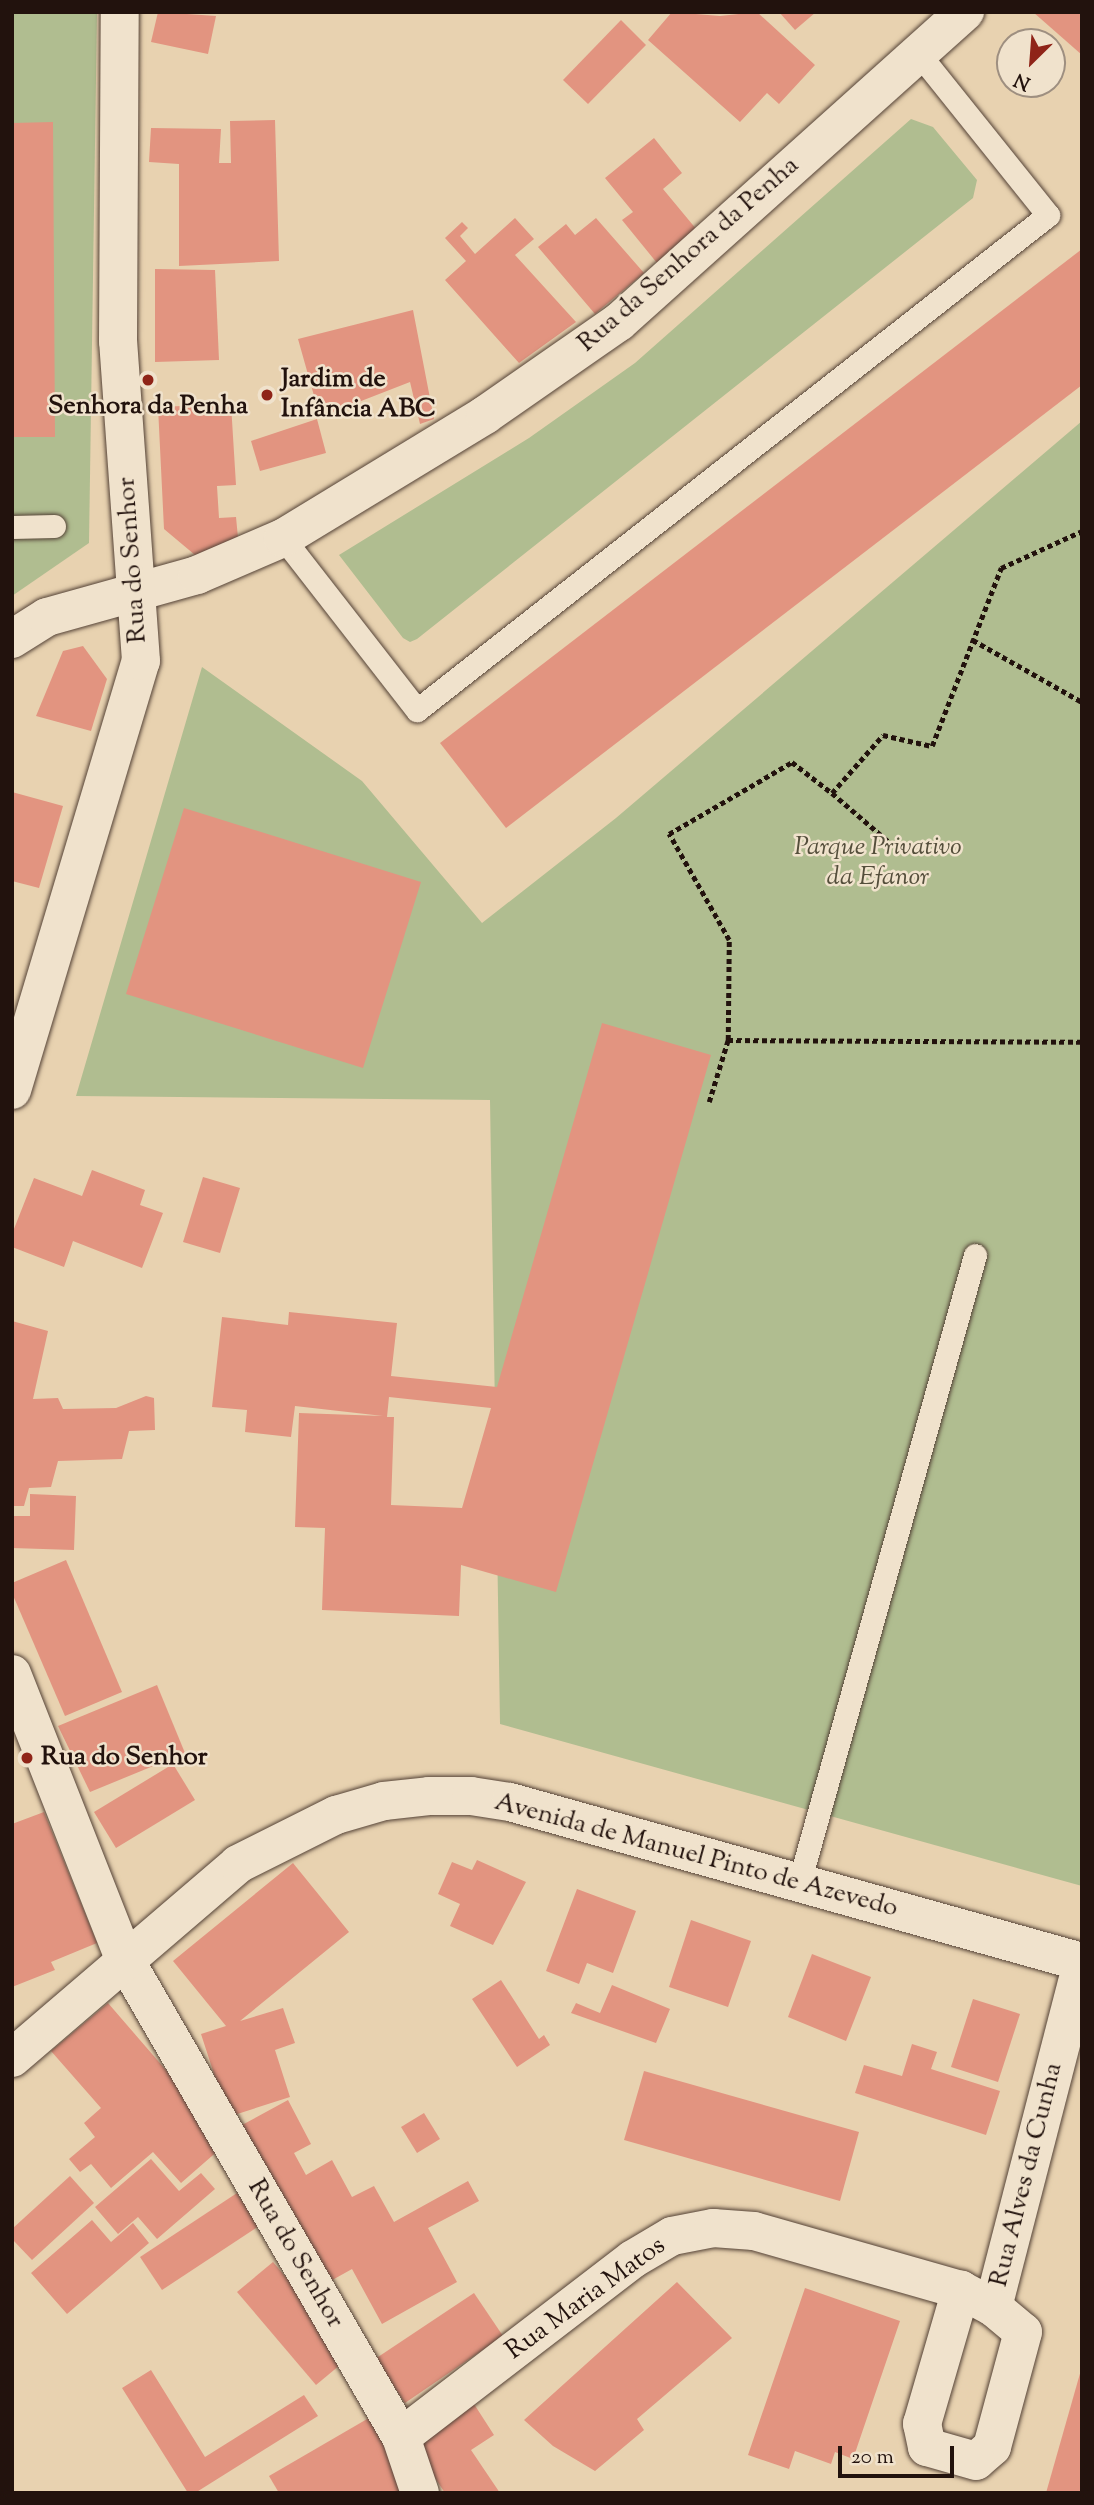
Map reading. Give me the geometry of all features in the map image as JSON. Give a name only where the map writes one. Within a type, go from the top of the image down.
[{"type":"street","name":"Rua do Senhor","points":[[12,1090],[141,661],[118,341],[120,12]]},
{"type":"street","name":"Rua da Senhora da Penha","points":[[12,639],[47,617],[197,575],[283,538],[485,415],[620,321],[965,12]]},
{"type":"street","name":"Rua do Senhor","points":[[12,1674],[124,1958],[401,2437],[420,2493]]},
{"type":"street","name":"Avenida de Manuel Pinto de Azevedo","points":[[12,2058],[124,1958],[265,1847],[336,1815],[384,1801],[471,1796],[510,1802],[1082,1962]]},
{"type":"street","name":"Rua Alves da Cunha","points":[[977,2298],[1082,1962]]},
{"type":"street","name":"Rua Maria Matos","points":[[401,2437],[633,2259],[672,2236],[713,2228],[754,2231],[977,2298]]},
{"type":"lane","points":[[283,538],[417,710],[441,692],[1048,215],[918,53]]},
{"type":"lane","points":[[12,527],[54,526]]},
{"type":"lane","points":[[799,1883],[975,1255]]},
{"type":"path","points":[[832,793],[883,735],[932,746],[1001,569],[1082,531]]},
{"type":"path","points":[[973,640],[1082,702]]},
{"type":"path","points":[[709,1102],[728,1040],[729,940],[669,834],[792,762],[888,841]]},
{"type":"path","points":[[728,1040],[1082,1042]]},
{"type":"green space","points":[[12,12],[97,12],[89,543],[12,596]]},
{"type":"green space","points":[[911,119],[933,127],[977,180],[973,198],[417,639],[410,642],[403,638],[339,555],[529,438],[635,363]]},
{"type":"green space","name":"Parque Privativo da Efanor","points":[[1082,421],[1082,1886],[500,1724],[490,1100],[76,1096],[202,667],[362,781],[482,923],[616,818]]},
{"type":"building","points":[[158,12],[216,16],[208,54],[151,42]]},
{"type":"building","points":[[672,12],[720,16],[757,12],[815,65],[779,104],[767,93],[740,122],[648,40]]},
{"type":"building","points":[[779,12],[816,12],[795,30]]},
{"type":"building","points":[[1033,12],[1082,12],[1082,55],[1066,41],[1066,28],[1051,28]]},
{"type":"building","points":[[621,20],[646,45],[588,104],[563,80]]},
{"type":"building","points":[[275,120],[279,261],[179,266],[179,164],[149,162],[151,128],[221,129],[219,163],[231,163],[230,121]]},
{"type":"building","points":[[53,122],[55,437],[12,437],[12,123]]},
{"type":"building","points":[[654,138],[682,173],[663,189],[697,230],[657,263],[622,220],[633,212],[605,178]]},
{"type":"building","points":[[515,218],[534,239],[515,255],[576,322],[519,363],[445,280],[466,261],[445,238],[462,222],[468,228],[460,236],[475,254]]},
{"type":"building","points":[[596,218],[644,273],[595,314],[538,247],[566,224],[575,235]]},
{"type":"building","points":[[1082,249],[1082,385],[506,828],[440,743]]},
{"type":"building","points":[[155,269],[215,270],[219,360],[155,362]]},
{"type":"building","points":[[413,310],[434,419],[420,424],[410,382],[320,417],[298,339]]},
{"type":"building","points":[[231,404],[236,485],[217,486],[219,518],[236,517],[239,548],[195,555],[164,529],[158,407]]},
{"type":"building","points":[[317,419],[326,453],[260,471],[251,441]]},
{"type":"building","points":[[83,646],[107,679],[91,731],[36,716],[63,651]]},
{"type":"building","points":[[12,792],[63,806],[39,888],[12,881]]},
{"type":"building","points":[[184,808],[421,882],[363,1068],[126,994]]},
{"type":"building","points":[[602,1023],[711,1055],[556,1592],[461,1565],[459,1616],[322,1610],[325,1528],[295,1527],[299,1413],[383,1416],[295,1406],[291,1437],[245,1432],[247,1410],[212,1407],[222,1317],[288,1325],[289,1312],[397,1323],[391,1376],[497,1387]],"holes":[[[389,1397],[491,1408],[462,1508],[391,1505],[394,1417],[387,1417]]]},
{"type":"building","points":[[92,1170],[145,1190],[140,1205],[163,1213],[142,1268],[73,1241],[64,1267],[12,1247],[12,1234],[34,1178],[82,1196]]},
{"type":"building","points":[[203,1177],[240,1188],[220,1253],[183,1242]]},
{"type":"building","points":[[12,1321],[48,1331],[33,1399],[58,1398],[63,1409],[116,1408],[146,1396],[154,1398],[155,1430],[129,1431],[122,1459],[58,1461],[51,1487],[29,1488],[24,1506],[12,1506]]},
{"type":"building","points":[[30,1494],[76,1496],[74,1550],[12,1548],[12,1516],[30,1516]]},
{"type":"building","points":[[66,1560],[122,1692],[65,1716],[12,1593],[12,1583]]},
{"type":"building","points":[[157,1685],[185,1753],[90,1792],[58,1726]]},
{"type":"building","points":[[173,1764],[195,1800],[116,1848],[94,1812]]},
{"type":"building","points":[[44,1812],[97,1943],[51,1962],[55,1970],[12,1987],[12,1824]]},
{"type":"building","points":[[477,1860],[526,1882],[493,1945],[450,1926],[460,1904],[438,1894],[452,1862],[472,1870]]},
{"type":"building","points":[[293,1863],[349,1932],[240,2021],[283,2008],[295,2043],[275,2050],[290,2097],[228,2117],[201,2034],[226,2026],[173,1961]]},
{"type":"building","points":[[577,1889],[636,1911],[613,1973],[587,1963],[579,1984],[546,1971]]},
{"type":"building","points":[[691,1920],[751,1941],[728,2007],[669,1987]]},
{"type":"building","points":[[812,1954],[871,1977],[846,2041],[788,2017]]},
{"type":"building","points":[[501,1980],[539,2039],[544,2035],[550,2045],[517,2067],[472,1999]]},
{"type":"building","points":[[612,1985],[670,2009],[656,2043],[571,2013],[576,2003],[600,2013]]},
{"type":"building","points":[[973,1999],[1020,2014],[998,2082],[951,2067]]},
{"type":"building","points":[[108,2003],[228,2142],[181,2183],[153,2152],[111,2188],[91,2164],[80,2172],[69,2159],[95,2137],[84,2123],[101,2108],[51,2051]]},
{"type":"building","points":[[912,2044],[937,2052],[931,2069],[1000,2091],[986,2135],[855,2093],[864,2065],[902,2076]]},
{"type":"building","points":[[644,2071],[859,2132],[840,2201],[624,2140]]},
{"type":"building","points":[[288,2100],[311,2144],[294,2153],[306,2175],[332,2160],[352,2197],[374,2186],[394,2222],[468,2181],[479,2201],[428,2228],[457,2282],[382,2324],[352,2269],[327,2283],[242,2125]]},
{"type":"building","points":[[424,2113],[440,2139],[417,2153],[401,2127]]},
{"type":"building","points":[[151,2159],[179,2191],[201,2173],[215,2189],[157,2239],[138,2217],[118,2234],[95,2207]]},
{"type":"building","points":[[70,2176],[94,2203],[32,2260],[12,2239],[12,2229]]},
{"type":"building","points":[[237,2193],[259,2226],[162,2290],[140,2257]]},
{"type":"building","points":[[92,2220],[111,2242],[133,2223],[149,2243],[67,2314],[31,2273]]},
{"type":"building","points":[[273,2262],[352,2355],[316,2385],[237,2292]]},
{"type":"building","points":[[677,2282],[732,2338],[637,2419],[644,2430],[595,2471],[553,2446],[524,2420]]},
{"type":"building","points":[[805,2288],[900,2321],[853,2459],[835,2452],[831,2464],[795,2451],[789,2469],[748,2455]]},
{"type":"building","points":[[474,2293],[503,2336],[405,2403],[375,2359]]},
{"type":"building","points":[[151,2370],[205,2457],[304,2395],[318,2416],[195,2493],[188,2493],[122,2388]]},
{"type":"building","points":[[1081,2370],[1082,2493],[1046,2493]]},
{"type":"building","points":[[474,2404],[494,2435],[471,2450],[500,2493],[445,2493],[413,2445]]},
{"type":"building","points":[[374,2415],[420,2493],[279,2493],[269,2476]]},
{"type":"place","name":"Senhora da Penha","points":[[148,380]]},
{"type":"place","name":"Jardim de Infância ABC","points":[[267,395]]},
{"type":"place","name":"Rua do Senhor","points":[[27,1758]]}]
